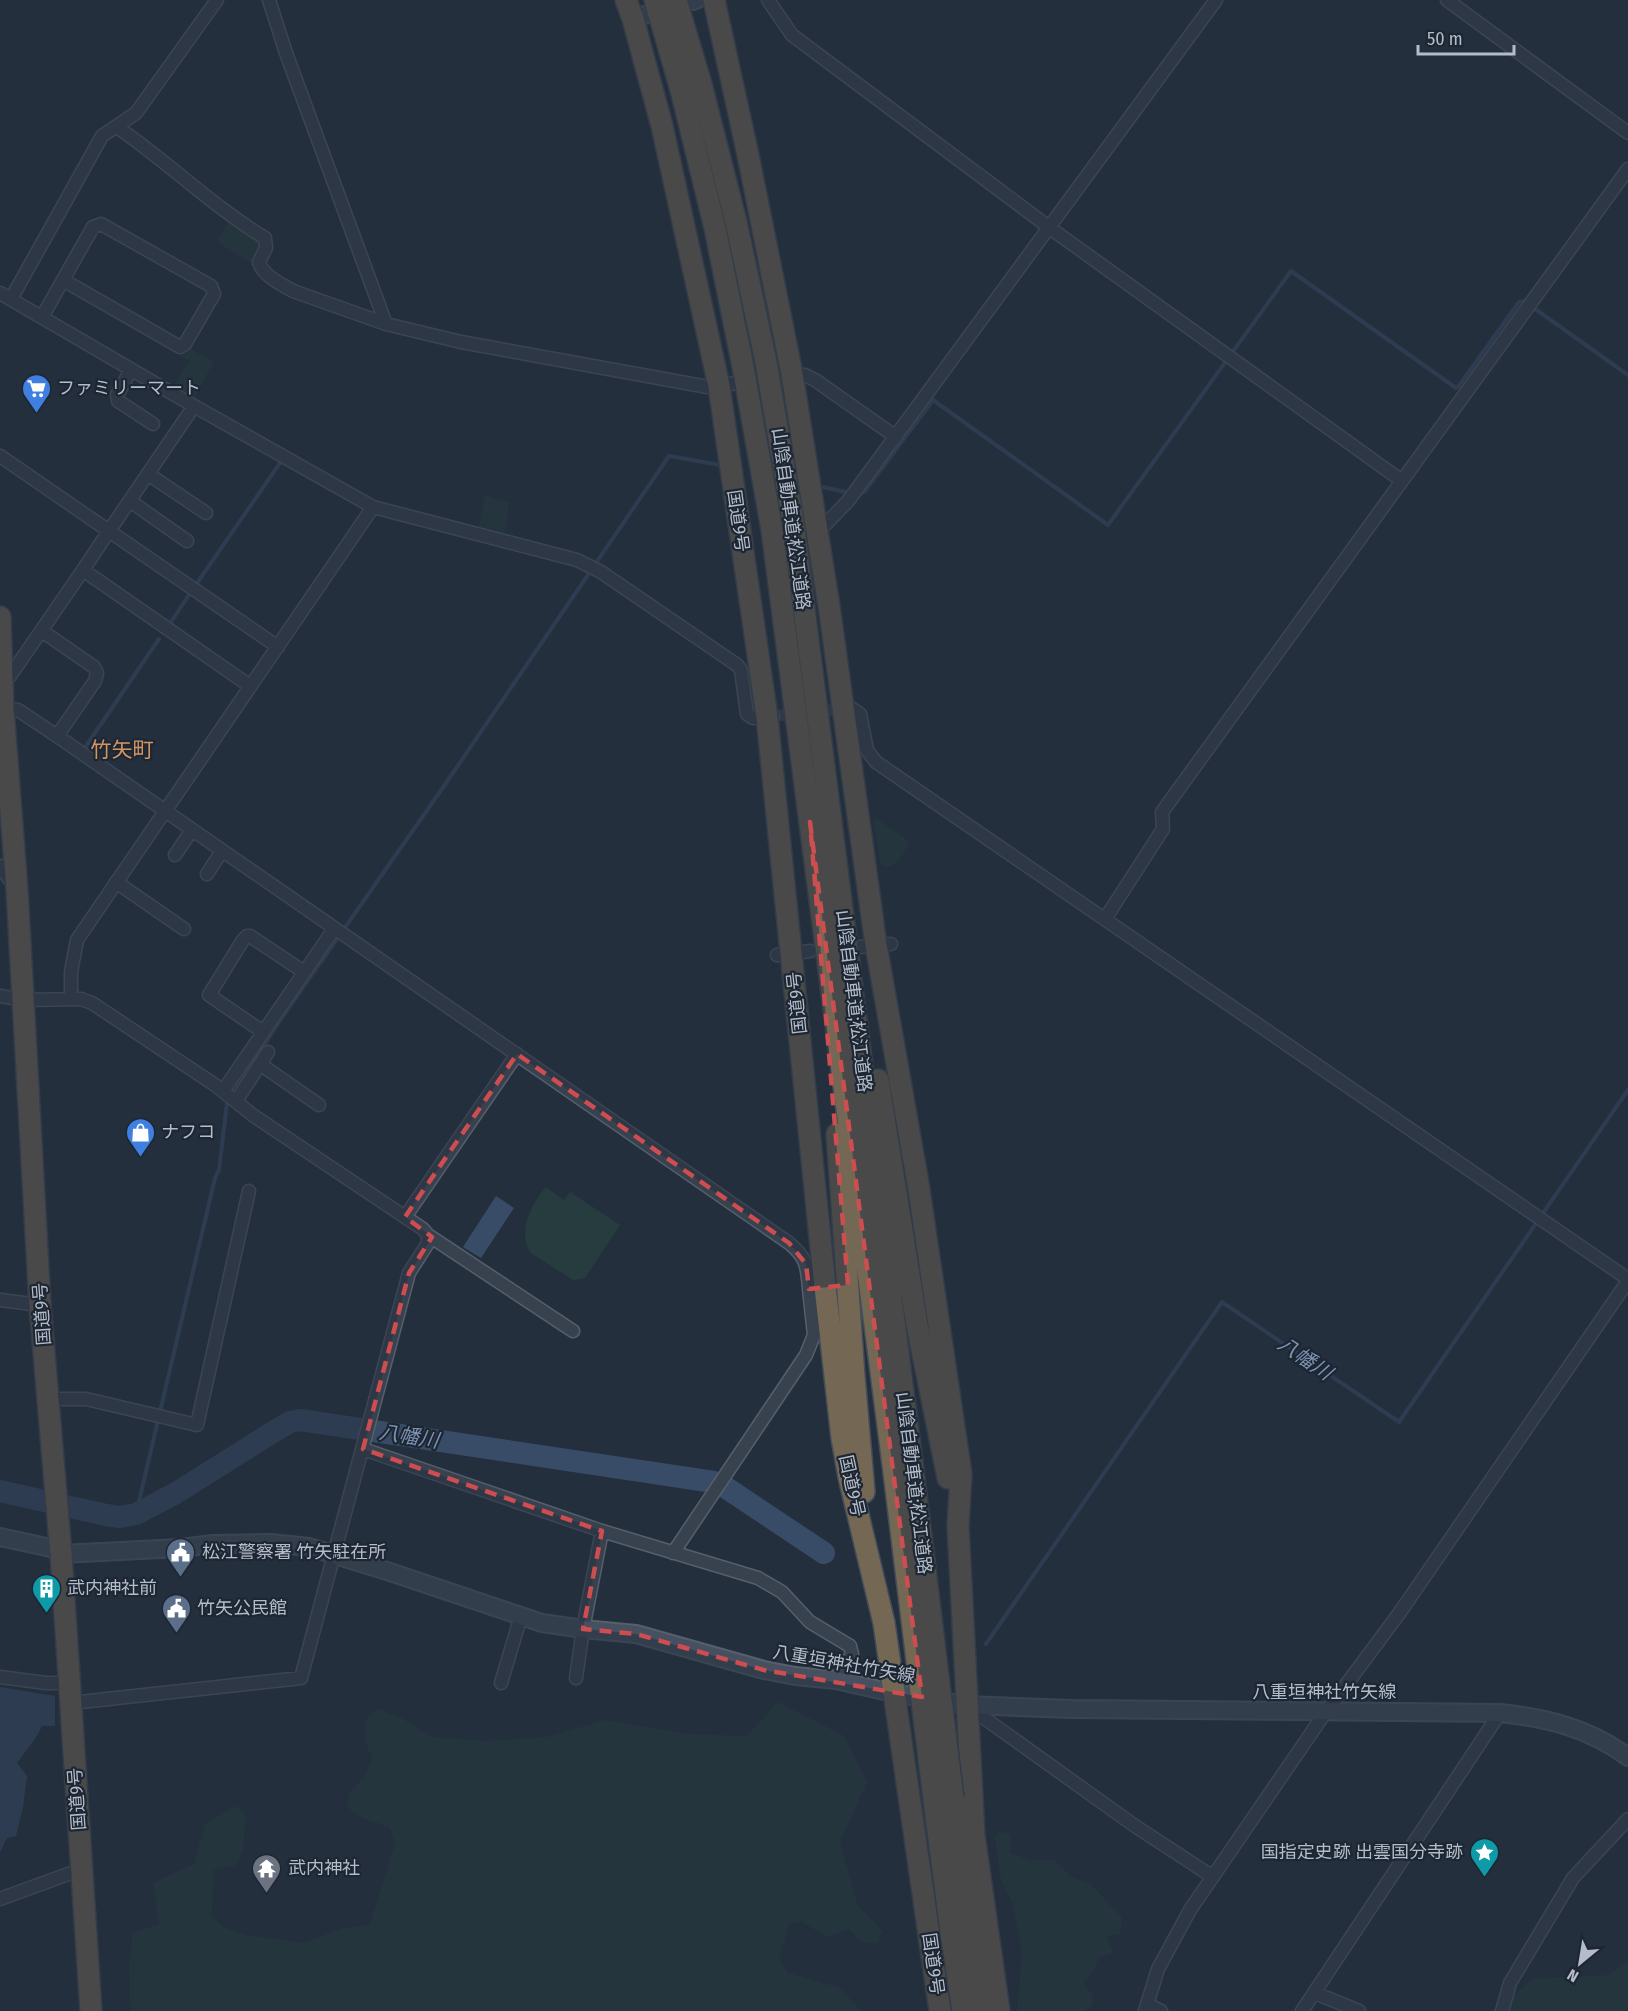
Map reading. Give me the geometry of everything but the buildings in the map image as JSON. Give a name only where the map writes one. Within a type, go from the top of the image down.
[{"type":"highway","points":[[695,0],[748,154],[818,532],[875,945],[918,1183],[961,1474],[958,1526],[974,1835],[999,2011]]},
{"type":"highway","name":"山陰自動車道;松江道路","points":[[695,0],[701,84],[736,222],[766,362],[793,521],[843,915],[904,1472],[944,1799],[983,2011]]},
{"type":"highway","name":"山陰自動車道;松江道路","points":[[640,8],[681,90],[715,228],[743,367],[772,530],[810,822],[904,1472]]},
{"type":"highway","name":"国道9号","points":[[640,8],[662,126],[727,385],[770,716],[793,953],[817,1288],[849,1477],[884,1623],[940,2011]]},
{"type":"highway","name":"国道9号","points":[[0,617],[6,814],[17,890],[40,1305],[61,1554],[91,2011]]},
{"type":"highway","points":[[810,822],[813,886],[835,1101],[854,1376],[872,1576]]},
{"type":"highway","points":[[843,915],[876,1070],[917,1325],[958,1526]]},
{"type":"highway","name":"山陰自動車道;松江道路","points":[[944,1799],[951,1932],[963,2011]]},
{"type":"main road","points":[[0,1537],[51,1548],[61,1554]]},
{"type":"main road","name":"八重垣神社竹矢線","points":[[61,1554],[181,1548],[213,1544],[271,1543],[309,1547],[542,1623],[636,1634],[764,1670],[837,1680],[893,1693],[966,1705],[1325,1713],[1446,1711],[1500,1713],[1548,1719],[1583,1730],[1628,1757]]},
{"type":"street","points":[[11,299],[102,136],[136,112],[217,0]]},
{"type":"street","points":[[269,0],[285,53],[386,324]]},
{"type":"street","points":[[768,0],[792,35],[1050,228],[1402,481]]},
{"type":"street","points":[[818,532],[848,501],[1216,0]]},
{"type":"street","points":[[1447,0],[1628,133]]},
{"type":"street","points":[[117,127],[145,146],[236,220],[265,238],[267,243],[260,259],[261,268],[279,284],[293,291],[386,324],[484,346],[708,387],[727,385]]},
{"type":"street","points":[[1105,919],[1163,829],[1162,812],[1628,169]]},
{"type":"street","points":[[42,317],[93,227],[101,224],[211,286],[214,294],[185,344],[180,347],[63,280]]},
{"type":"street","points":[[0,293],[373,507],[577,560],[601,572],[737,665],[741,670],[747,714],[753,718],[770,716]]},
{"type":"street","points":[[131,370],[117,395],[118,401],[153,424]]},
{"type":"street","points":[[788,374],[805,375],[815,380],[896,436]]},
{"type":"street","points":[[2,679],[10,676],[42,631],[194,406]]},
{"type":"street","points":[[0,456],[278,647]]},
{"type":"street","points":[[148,474],[206,513]]},
{"type":"street","points":[[130,501],[188,541]]},
{"type":"street","points":[[71,998],[71,972],[77,940],[373,507]]},
{"type":"street","points":[[82,570],[250,686]]},
{"type":"street","points":[[42,631],[94,667],[97,674],[95,681],[57,736]]},
{"type":"street","points":[[841,709],[851,708],[860,714],[867,750],[876,762],[1628,1280],[1398,1615],[1325,1713],[1171,1942],[1158,1969],[1146,2007],[1161,2011]]},
{"type":"street","points":[[3,709],[18,710],[57,736],[800,1252],[817,1288],[814,1335],[806,1355],[673,1553]]},
{"type":"street","points":[[175,855],[192,830]]},
{"type":"street","points":[[207,874],[222,851]]},
{"type":"street","points":[[0,866],[17,890]]},
{"type":"street","points":[[116,882],[184,928]]},
{"type":"street","points":[[230,1097],[263,1032],[304,972],[339,932]]},
{"type":"street","points":[[263,1032],[208,995],[243,940],[250,936],[304,972]]},
{"type":"street","points":[[0,996],[22,1000],[71,998],[92,1003],[230,1097],[254,1116],[423,1229],[428,1235],[573,1331]]},
{"type":"street","points":[[230,1097],[268,1052]]},
{"type":"street","points":[[405,1217],[517,1054]]},
{"type":"street","points":[[260,1064],[319,1105]]},
{"type":"street","points":[[48,1399],[86,1400],[197,1425],[249,1191]]},
{"type":"street","points":[[0,1677],[46,1683],[70,1693],[301,1678],[409,1273],[428,1243],[428,1235]]},
{"type":"street","points":[[0,1300],[40,1305]]},
{"type":"street","points":[[363,1449],[602,1531],[758,1578],[782,1592],[810,1622],[850,1646],[852,1654],[837,1680]]},
{"type":"street","points":[[576,1677],[602,1531]]},
{"type":"street","points":[[501,1683],[521,1616]]},
{"type":"street","points":[[966,1705],[1135,1826],[1213,1877]]},
{"type":"street","points":[[1302,2011],[1500,1713]]},
{"type":"street","points":[[1502,2011],[1510,1983],[1573,1878],[1628,1819]]},
{"type":"street","points":[[0,1899],[71,1873],[82,1872]]},
{"type":"street","points":[[1315,1993],[1359,2011]]},
{"type":"highlighted area","points":[[810,822],[922,1697],[764,1670],[636,1634],[583,1629],[602,1531],[363,1449],[409,1273],[432,1237],[405,1217],[517,1054],[789,1243],[806,1264],[809,1289],[848,1285]]},
{"type":"green space","points":[[229,221],[258,237],[262,245],[251,263],[219,243],[218,240]]},
{"type":"green space","points":[[191,349],[213,362],[195,398],[174,385],[189,361],[180,355]]},
{"type":"green space","points":[[487,496],[509,502],[505,532],[479,527]]},
{"type":"green space","points":[[876,818],[909,841],[898,861],[886,867],[880,862],[874,822]]},
{"type":"green space","points":[[546,1187],[564,1200],[570,1192],[620,1225],[585,1278],[573,1280],[531,1253],[527,1245],[525,1228],[528,1218]]},
{"type":"green space","points":[[778,1702],[844,1736],[867,1782],[840,1842],[857,1904],[882,1931],[878,1943],[862,1942],[848,1929],[827,1937],[801,1921],[789,1924],[779,1960],[788,1973],[840,1988],[861,2011],[130,2011],[129,1962],[133,1933],[159,1924],[153,1883],[194,1864],[205,1824],[236,1806],[246,1815],[243,1851],[236,1865],[214,1870],[212,1916],[223,1927],[246,1935],[303,1943],[341,1929],[370,1924],[395,1844],[390,1828],[363,1818],[348,1807],[349,1794],[366,1774],[372,1757],[367,1746],[365,1731],[369,1714],[378,1709],[403,1719],[431,1737],[485,1741],[546,1737],[606,1720],[688,1734],[747,1736]]},
{"type":"green space","points":[[999,1832],[1011,1834],[1010,1853],[1030,1860],[1055,1860],[1072,1878],[1090,1883],[1122,1918],[1120,1934],[1106,1937],[1114,1953],[1099,1957],[1093,1972],[1083,1982],[1092,1995],[1093,2005],[1084,2011],[1017,2011],[1022,1954],[1013,1904],[1001,1880],[995,1837]]},
{"type":"green space","points":[[1628,1961],[1628,2011],[1509,2011],[1511,1998],[1533,1979],[1609,1975]]},
{"type":"water","points":[[496,1196],[514,1208],[481,1258],[463,1247]]},
{"type":"water","points":[[0,1486],[43,1497],[44,1506],[0,1497]]},
{"type":"water","points":[[0,1687],[55,1696],[55,1726],[42,1726],[17,1763],[27,1776],[23,1807],[16,1836],[7,1838],[0,1852]]},
{"type":"waterway","points":[[860,494],[865,491],[933,400],[1108,525],[1291,271],[1456,388],[1519,302],[1524,301],[1628,375]]},
{"type":"waterway","points":[[136,1514],[215,1178],[219,1170],[227,1103],[281,1019],[444,786],[669,456],[720,465]]},
{"type":"waterway","points":[[195,586],[280,463]]},
{"type":"waterway","points":[[823,487],[850,493]]},
{"type":"waterway","points":[[169,625],[191,592]]},
{"type":"waterway","points":[[84,749],[159,639]]},
{"type":"waterway","name":"八幡川","points":[[986,1644],[1222,1302],[1399,1422],[1628,1090]]},
{"type":"waterway","name":"八幡川","points":[[0,1491],[106,1515],[120,1517],[136,1514],[176,1493],[290,1422],[300,1420],[714,1482],[722,1485],[824,1553]]},
{"type":"tunnel","points":[[774,716],[838,709]]},
{"type":"place","name":"ファミリーマート","points":[[36,414]]},
{"type":"place","name":"ナフコ","points":[[140,1158]]},
{"type":"place","name":"松江警察署 竹矢駐在所","points":[[181,1578]]},
{"type":"place","name":"武内神社前","points":[[46,1614]]},
{"type":"place","name":"竹矢公民館","points":[[176,1634]]},
{"type":"place","name":"国指定史跡 出雲国分寺跡","points":[[1484,1878]]},
{"type":"place","name":"武内神社","points":[[267,1894]]},
{"type":"district","name":"竹矢町","points":[[122,750]]}]
